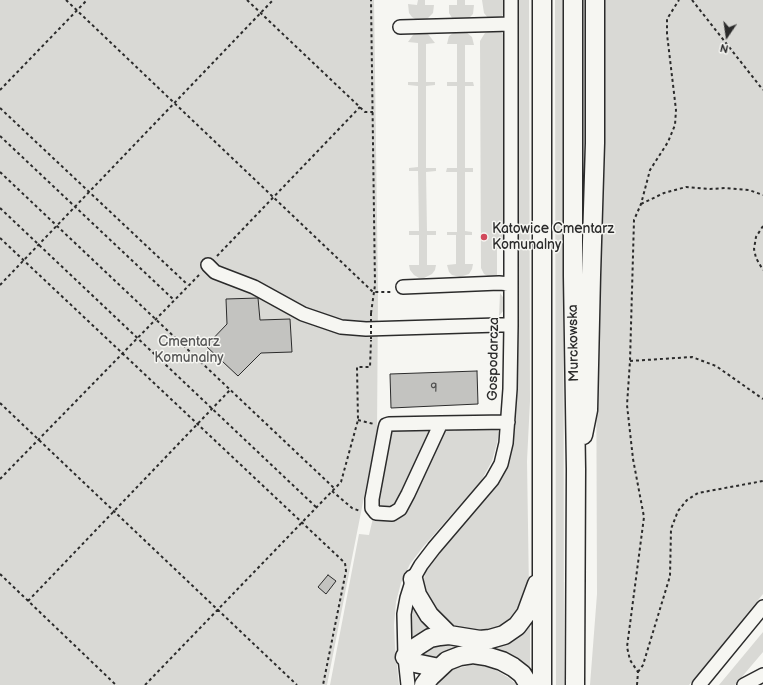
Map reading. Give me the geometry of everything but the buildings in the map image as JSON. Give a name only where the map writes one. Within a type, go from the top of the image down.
[{"type":"highway","points":[[542,0],[542,685]]},
{"type":"highway","name":"Murckowska","points":[[573,0],[573,276],[576,469],[575,685]]},
{"type":"highway","points":[[576,469],[588,410],[590,282],[595,150],[595,0]]},
{"type":"highway","points":[[439,668],[415,663],[405,657],[416,647],[430,638],[449,635],[480,640],[504,635],[516,626],[526,614],[538,583],[542,556]]},
{"type":"highway","points":[[413,579],[418,594],[429,615],[449,635]]},
{"type":"highway","points":[[424,685],[447,661],[460,656],[473,654],[502,661],[522,674],[530,685]]},
{"type":"street","name":"Gospodarcza","points":[[408,685],[405,657],[404,614],[406,598],[413,579],[421,565],[434,548],[487,487],[497,473],[504,453],[508,422],[511,325],[511,0]]},
{"type":"street","points":[[400,27],[511,24]]},
{"type":"street","points":[[208,265],[215,272],[254,288],[303,314],[341,327],[366,329],[498,324],[511,325]]},
{"type":"street","points":[[403,287],[498,283],[511,284]]},
{"type":"street","points":[[440,423],[400,509],[392,514],[376,513],[372,508],[372,499],[386,425],[389,424],[440,423],[508,422]]},
{"type":"street","points":[[699,685],[763,607]]},
{"type":"street","points":[[744,685],[763,675]]},
{"type":"path","points":[[66,0],[373,292],[399,292],[403,287]]},
{"type":"path","points":[[0,90],[87,0]]},
{"type":"path","points":[[247,0],[360,108],[365,112],[373,112]]},
{"type":"path","points":[[0,285],[273,0]]},
{"type":"path","points":[[145,685],[340,482],[358,420],[357,367],[370,367],[371,313],[375,285],[371,0]]},
{"type":"path","points":[[638,672],[630,660],[627,647],[644,517],[633,459],[627,405],[630,361],[634,220],[641,204],[650,170],[668,142],[675,125],[676,110],[667,34],[667,19],[679,0]]},
{"type":"path","points":[[692,0],[763,90]]},
{"type":"path","points":[[0,108],[188,285]]},
{"type":"path","points":[[0,479],[360,108]]},
{"type":"path","points":[[0,136],[174,300]]},
{"type":"path","points":[[0,172],[334,488]]},
{"type":"path","points":[[641,204],[664,193],[686,188],[726,188],[749,190],[763,195]]},
{"type":"path","points":[[0,208],[316,507]]},
{"type":"path","points":[[763,226],[756,237],[754,249],[756,258],[763,270]]},
{"type":"path","points":[[0,238],[345,563],[346,571],[323,685]]},
{"type":"path","points":[[630,361],[692,357],[716,366],[763,399]]},
{"type":"path","points":[[28,601],[230,390]]},
{"type":"path","points":[[0,403],[297,685]]},
{"type":"path","points":[[358,420],[386,425]]},
{"type":"path","points":[[637,685],[638,672],[643,664],[670,576],[671,529],[678,511],[687,500],[698,493],[763,481]]},
{"type":"path","points":[[332,491],[352,508],[362,512],[371,513],[374,511]]},
{"type":"path","points":[[0,574],[116,685]]},
{"type":"green space","name":"Cmentarz Komunalny","points":[[0,0],[374,0],[378,292],[377,431],[327,685],[0,685]]},
{"type":"green space","points":[[418,0],[425,0],[425,5],[434,5],[433,13],[427,19],[417,20],[409,13],[408,4],[417,5]]},
{"type":"green space","points":[[457,0],[465,0],[465,5],[474,5],[473,14],[467,20],[457,20],[452,18],[449,13],[449,5],[457,5]]},
{"type":"green space","points":[[482,0],[505,0],[504,14],[500,18],[488,18],[484,13]]},
{"type":"green space","points":[[516,0],[529,0],[530,401],[527,461],[529,591],[525,602],[512,620],[496,632],[482,635],[447,625],[427,599],[423,583],[426,570],[431,561],[497,486],[508,463],[513,441],[516,365]]},
{"type":"green space","points":[[555,0],[563,0],[564,685],[556,685]]},
{"type":"green space","points":[[583,0],[588,0],[588,130],[585,196],[583,195]]},
{"type":"green space","points":[[602,0],[763,0],[763,594],[689,685],[590,685],[597,594],[596,312]]},
{"type":"green space","points":[[465,31],[472,37],[474,45],[465,45],[465,82],[473,82],[474,86],[465,86],[465,168],[473,168],[473,172],[465,172],[465,231],[472,232],[472,235],[465,235],[465,264],[473,264],[469,274],[460,277],[452,275],[449,272],[447,265],[456,264],[456,235],[447,235],[447,232],[457,232],[457,172],[446,172],[447,168],[457,168],[457,86],[447,86],[447,82],[457,82],[457,44],[447,44],[449,36],[453,33]]},
{"type":"green space","points":[[418,32],[428,34],[435,43],[426,44],[426,82],[435,82],[435,85],[426,86],[426,168],[436,168],[436,171],[426,172],[427,231],[436,231],[436,235],[427,235],[427,265],[436,265],[432,274],[424,278],[419,278],[414,275],[410,270],[409,265],[419,265],[419,235],[409,235],[409,231],[419,231],[418,171],[409,171],[409,168],[418,167],[418,86],[408,85],[408,82],[418,82],[418,43],[408,42],[413,35]]},
{"type":"green space","points":[[501,32],[505,36],[505,248],[497,249],[497,275],[490,277],[484,274],[481,268],[480,41],[485,33]]},
{"type":"green space","points":[[500,293],[505,300],[505,305],[504,310],[499,316]]},
{"type":"green space","points":[[463,426],[496,427],[499,432],[497,443],[492,461],[481,481],[423,547],[410,564],[401,583],[396,602],[394,625],[399,685],[330,685],[359,534],[369,535],[373,518],[393,519],[444,431],[455,431]]},
{"type":"green space","points":[[429,427],[431,432],[402,499],[392,509],[378,507],[376,499],[391,429]]},
{"type":"green space","points":[[414,605],[437,630],[411,641],[411,621]]},
{"type":"green space","points":[[530,624],[530,672],[486,648],[528,625]]},
{"type":"green space","points":[[763,632],[763,652],[735,685],[719,685]]},
{"type":"green space","points":[[453,643],[456,648],[437,660],[420,659],[421,653],[428,647]]},
{"type":"green space","points":[[475,664],[494,669],[517,685],[435,685],[451,670]]},
{"type":"place","name":"Katowice Cmentarz Komunalny","points":[[484,237]]}]
